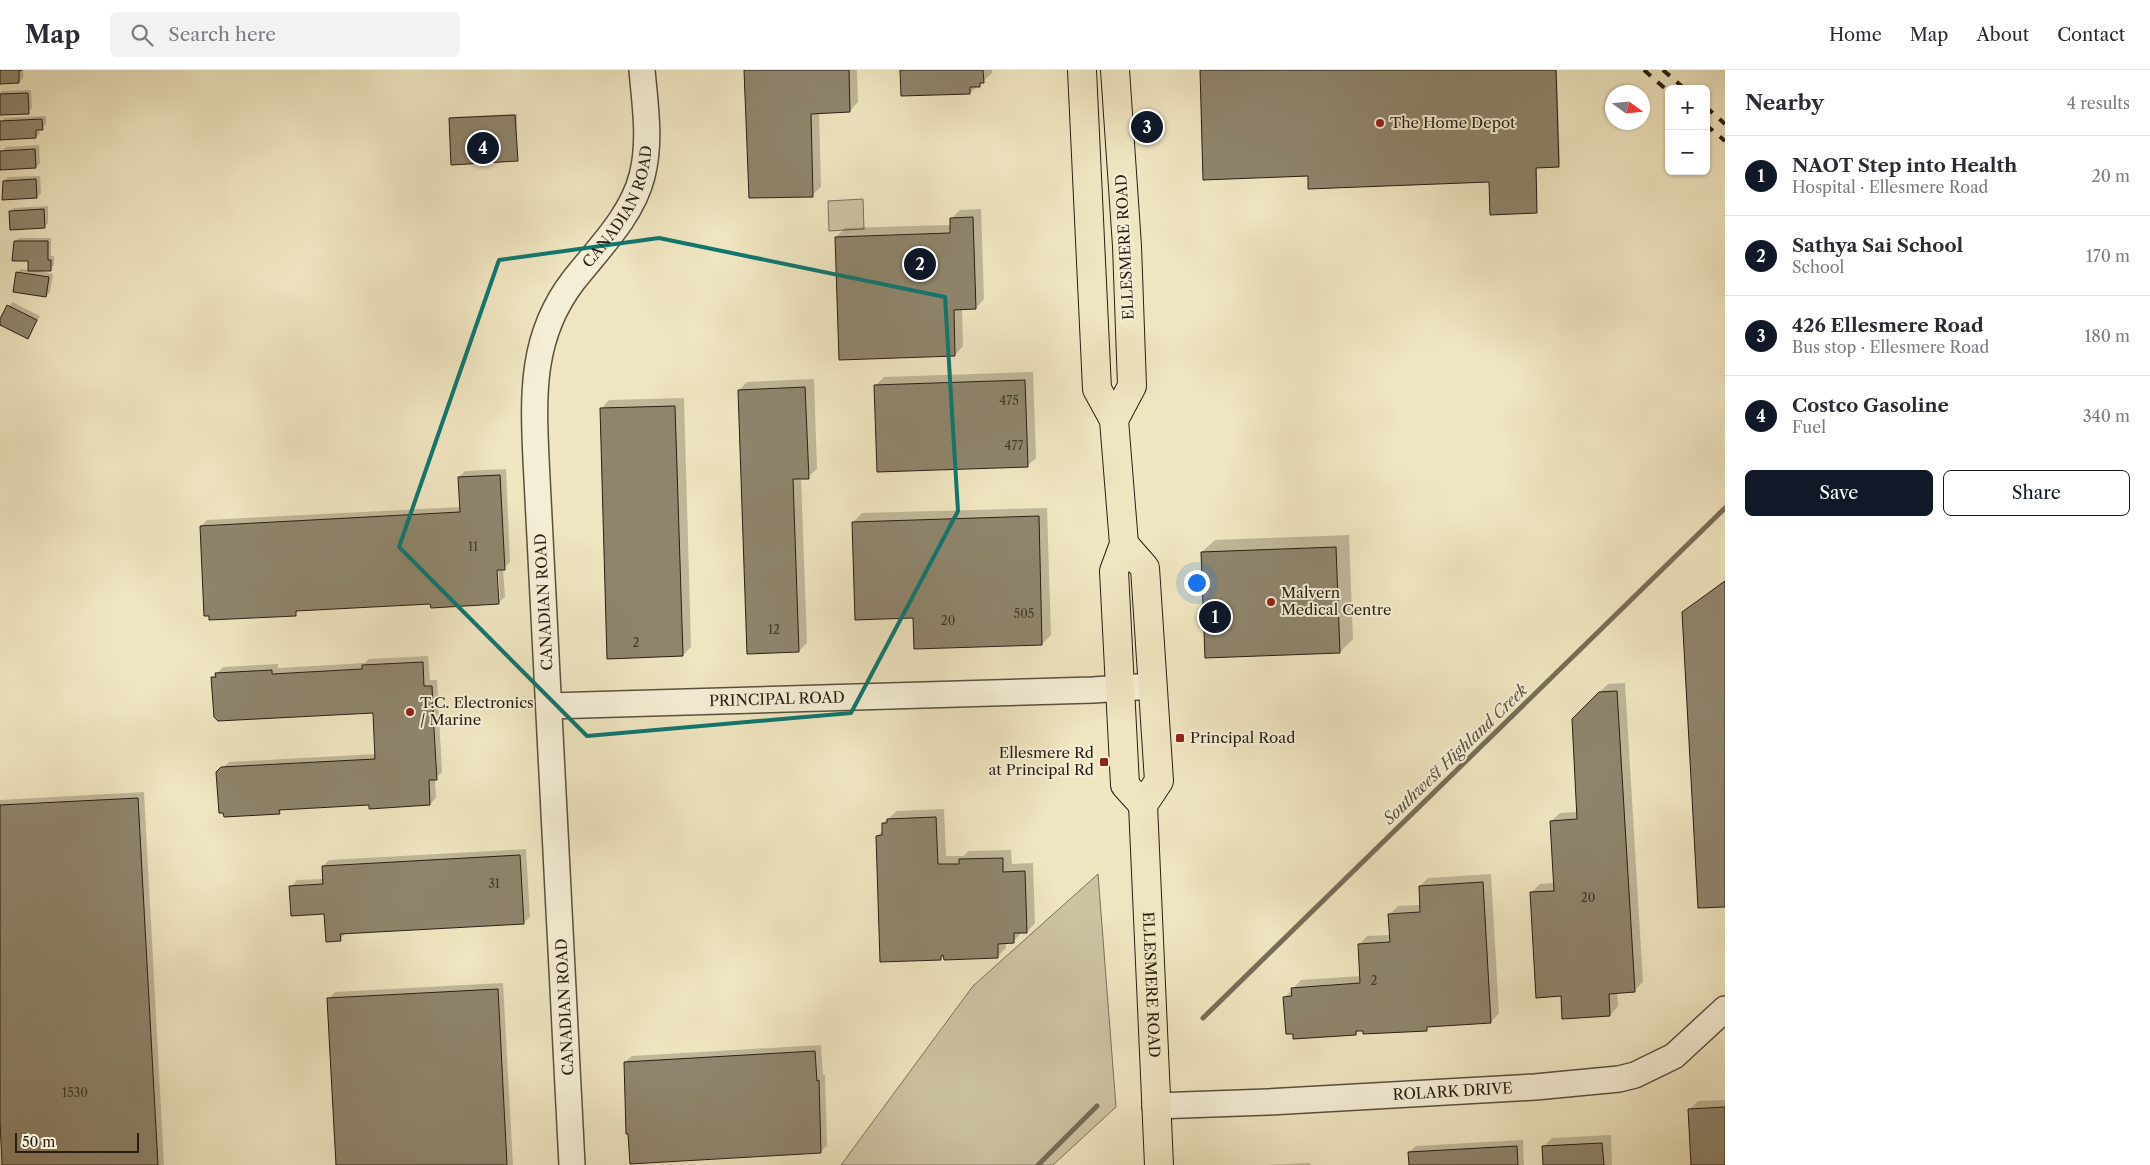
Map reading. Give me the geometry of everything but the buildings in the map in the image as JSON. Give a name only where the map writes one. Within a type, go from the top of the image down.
[{"type":"main road","points":[[1115,82],[1083,82],[1097,389],[1114,420],[1124,544],[1114,571],[1125,785],[1143,805],[1158,781],[1145,568],[1124,544]]},
{"type":"main road","name":"ELLESMERE ROAD","points":[[1114,420],[1132,386],[1127,246],[1115,82]]},
{"type":"main road","name":"ELLESMERE ROAD","points":[[1143,805],[1159,1165]]},
{"type":"street","name":"CANADIAN ROAD","points":[[572,1165],[534,383],[540,349],[557,308],[571,283],[631,204],[641,178],[647,151],[642,70]]},
{"type":"street","name":"PRINCIPAL ROAD","points":[[549,706],[1121,689],[1152,686]]},
{"type":"street","name":"ROLARK DRIVE","points":[[1155,1106],[1268,1102],[1535,1087],[1619,1079],[1635,1075],[1674,1056],[1725,1009]]},
{"type":"highlighted area","points":[[659,238],[945,297],[958,511],[851,713],[587,736],[399,547],[499,260]]},
{"type":"shaded area","points":[[863,199],[864,229],[829,231],[828,201]]},
{"type":"shaded area","points":[[1098,874],[1116,1107],[1053,1165],[841,1165],[973,986]]},
{"type":"waterway","name":"Southwest Highland Creek","points":[[1203,1018],[1725,508]]},
{"type":"waterway","name":"Southwest Highland Creek","points":[[1038,1165],[1097,1106]]},
{"type":"railway","points":[[1644,70],[1665,88]]},
{"type":"railway","points":[[1663,70],[1680,85]]},
{"type":"railway","points":[[1710,111],[1725,124]]},
{"type":"railway","points":[[1710,128],[1725,141]]},
{"type":"place","name":"The Home Depot","points":[[1380,123]]},
{"type":"place","name":"426 Ellesmere Road","points":[[1147,127]]},
{"type":"place","name":"Costco Gasoline","points":[[483,148]]},
{"type":"place","name":"Sathya Sai School","points":[[920,264]]},
{"type":"place","name":"Malvern Medical Centre","points":[[1271,602]]},
{"type":"place","name":"NAOT Step into Health","points":[[1215,617]]},
{"type":"place","name":"T.C. Electronics / Marine","points":[[410,712]]},
{"type":"place","name":"Principal Road","points":[[1180,738]]},
{"type":"place","name":"Ellesmere Rd at Principal Rd","points":[[1104,762]]}]
